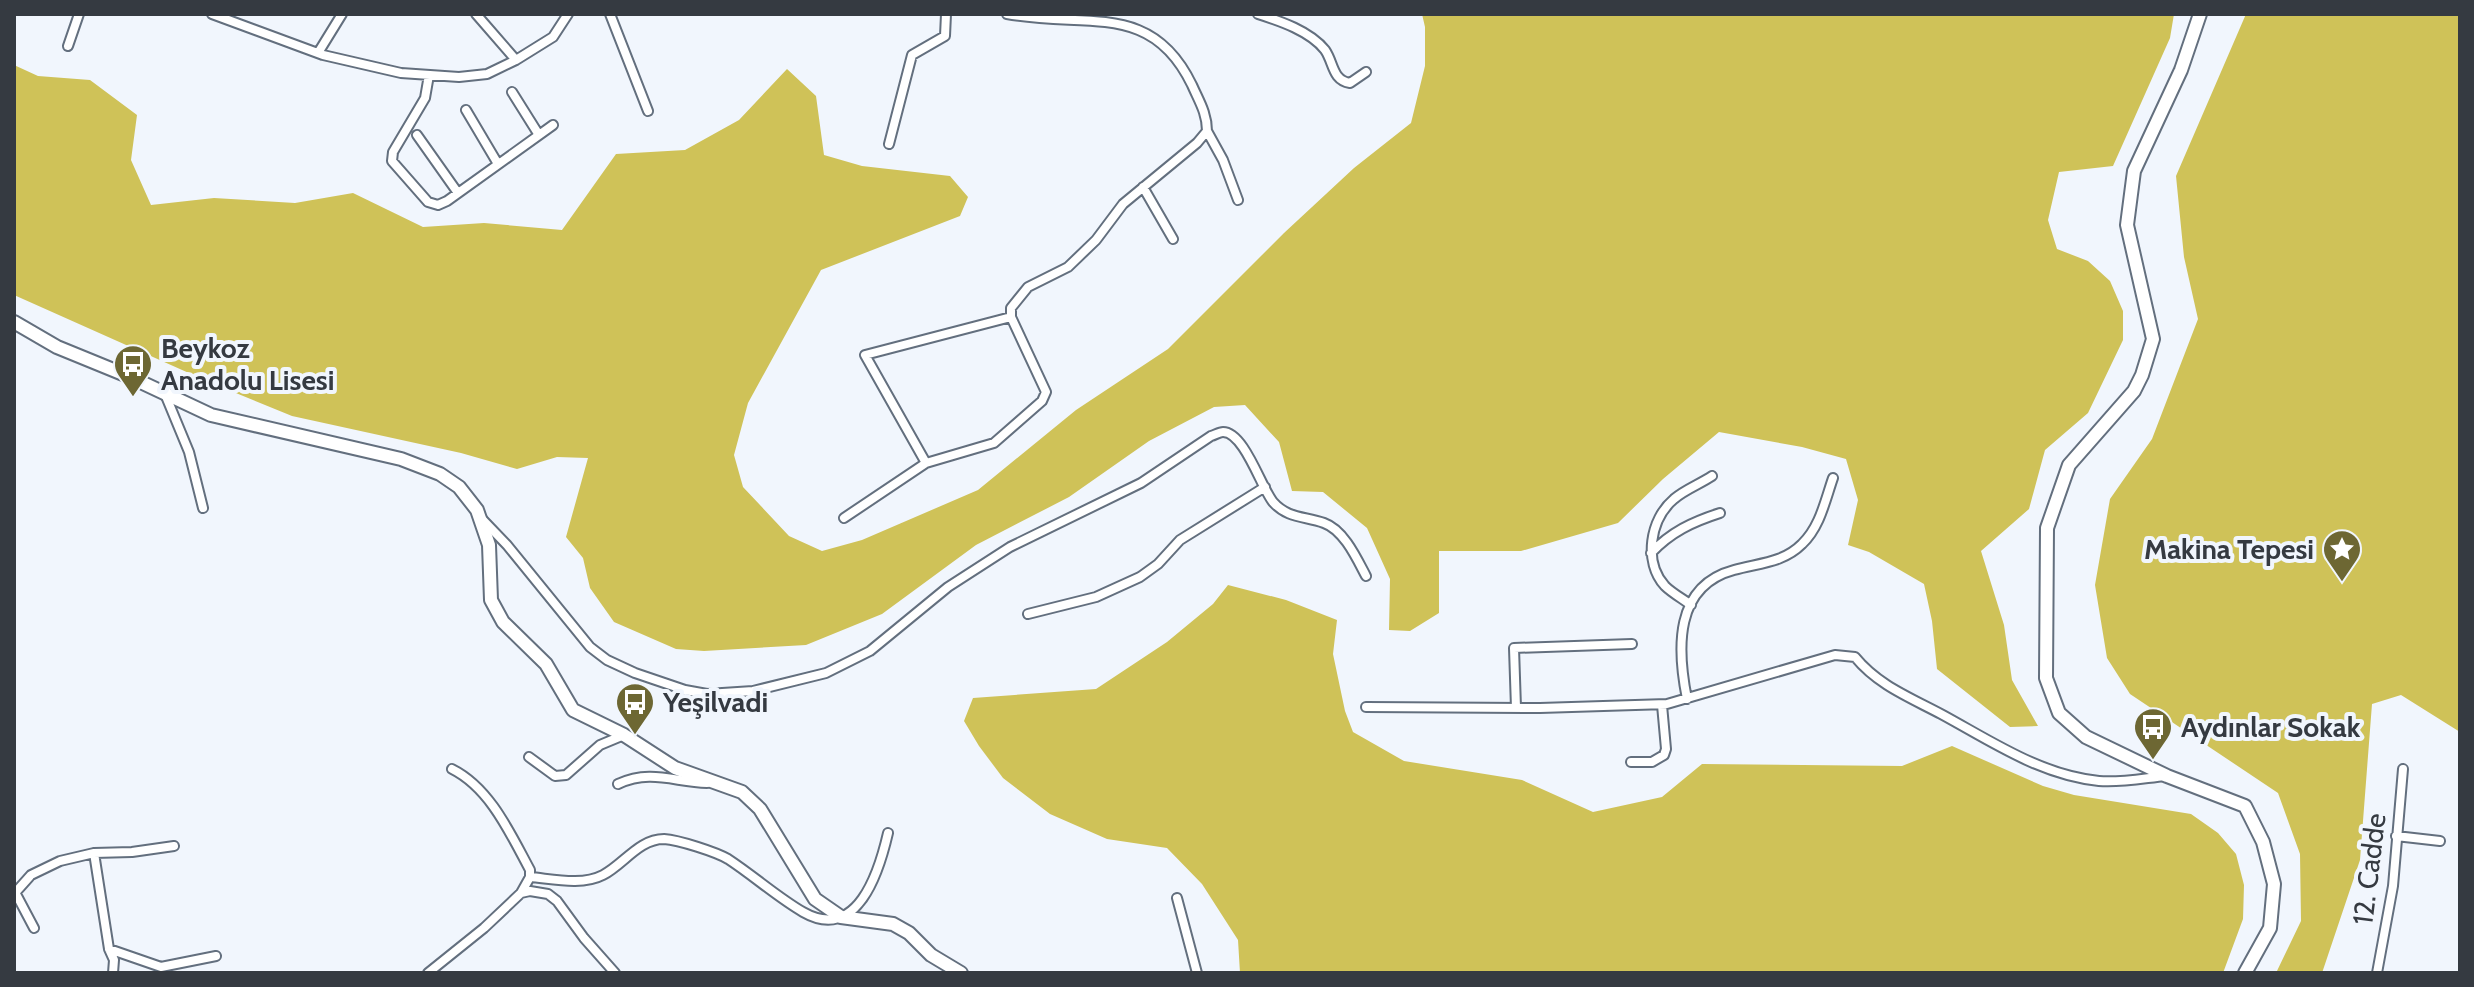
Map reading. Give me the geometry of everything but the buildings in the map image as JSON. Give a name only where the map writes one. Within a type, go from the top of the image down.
[{"type":"street","points":[[68,46],[79,14]]},
{"type":"street","points":[[212,14],[318,53],[401,73],[459,77],[487,74],[516,60],[553,37],[568,14]]},
{"type":"street","points":[[318,53],[342,14]]},
{"type":"street","points":[[476,14],[516,60]]},
{"type":"street","points":[[610,14],[648,111]]},
{"type":"street","points":[[889,144],[912,55],[945,36],[946,14]]},
{"type":"street","points":[[1007,14],[1034,19],[1124,18],[1153,31],[1184,64],[1207,116],[1207,131],[1223,160],[1238,200]]},
{"type":"street","points":[[1258,14],[1298,29],[1324,50],[1343,82],[1350,83],[1366,72]]},
{"type":"street","points":[[2200,14],[2181,70],[2134,171],[2127,225],[2153,339],[2134,391],[2069,465],[2047,528],[2046,678],[2059,713],[2086,737],[2167,776],[2245,806],[2263,842],[2274,884],[2270,928],[2245,973]]},
{"type":"street","points":[[429,75],[425,98],[393,152],[392,161],[428,202],[438,205],[458,193],[553,125]]},
{"type":"street","points":[[512,92],[539,135]]},
{"type":"street","points":[[466,110],[498,164]]},
{"type":"street","points":[[844,518],[926,463],[994,443],[1042,401],[1046,392],[1011,317],[1011,308],[1028,287],[1068,267],[1096,240],[1123,204],[1197,143],[1207,131]]},
{"type":"street","points":[[417,135],[458,193]]},
{"type":"street","points":[[1143,187],[1173,239]]},
{"type":"street","points":[[926,463],[865,355],[1011,317]]},
{"type":"street","points":[[14,322],[57,347],[211,415],[401,459],[440,474],[459,487],[479,516],[507,545],[590,647],[607,660],[685,690],[707,694],[753,691],[826,673],[870,651],[948,587],[997,555],[1141,483],[1211,436],[1224,432],[1233,435],[1273,502],[1289,515],[1324,522],[1336,530],[1366,576]]},
{"type":"street","points":[[164,393],[189,452],[203,508]]},
{"type":"street","points":[[1691,605],[1666,586],[1651,553],[1651,540],[1672,500],[1712,476]]},
{"type":"street","points":[[1687,699],[1681,665],[1683,624],[1697,592],[1712,578],[1785,558],[1800,547],[1814,532],[1833,478]]},
{"type":"street","points":[[1028,614],[1096,597],[1140,577],[1158,564],[1180,540],[1265,487]]},
{"type":"street","points":[[1651,553],[1664,539],[1689,523],[1720,513]]},
{"type":"street","points":[[479,516],[489,545],[491,600],[503,622],[546,664],[573,710],[624,735],[675,768],[742,792],[760,809],[815,899],[841,917],[893,924],[909,933],[931,955],[961,973]]},
{"type":"street","points":[[1516,708],[1514,648],[1632,644]]},
{"type":"street","points":[[1366,707],[1662,705],[1835,655],[1855,657],[1888,687],[2011,753],[2052,770],[2100,781],[2167,776]]},
{"type":"street","points":[[1631,762],[1652,762],[1664,755],[1662,705]]},
{"type":"street","points":[[529,757],[555,776],[566,775],[600,745],[624,735]]},
{"type":"street","points":[[428,973],[484,928],[521,893],[530,877],[530,870],[506,826],[471,779],[452,769]]},
{"type":"street","name":"12. Cadde","points":[[2377,973],[2393,886],[2403,769]]},
{"type":"street","points":[[618,784],[638,776],[656,775],[685,782],[720,784]]},
{"type":"street","points":[[530,877],[590,880],[602,876],[650,840],[670,840],[726,858],[805,913],[823,921],[841,917],[857,908],[882,860],[888,833]]},
{"type":"street","points":[[2396,836],[2440,841]]},
{"type":"street","points":[[34,928],[15,894],[31,875],[60,861],[94,853],[174,846]]},
{"type":"street","points":[[94,853],[109,949],[114,960],[113,973]]},
{"type":"street","points":[[521,893],[548,894],[557,901],[615,973]]},
{"type":"street","points":[[1177,898],[1197,973]]},
{"type":"street","points":[[109,949],[161,967],[216,956]]},
{"type":"shaded area","points":[[1422,14],[2174,14],[2170,38],[2113,166],[2059,172],[2048,220],[2057,249],[2088,261],[2110,281],[2123,311],[2123,340],[2088,413],[2045,450],[2029,509],[1981,551],[2004,625],[2012,680],[2038,726],[2010,727],[1937,669],[1924,584],[1869,552],[1848,545],[1858,500],[1846,459],[1802,447],[1719,432],[1663,479],[1618,523],[1521,551],[1439,551],[1439,613],[1410,631],[1389,630],[1390,579],[1367,528],[1323,492],[1292,491],[1279,442],[1245,405],[1214,407],[1149,441],[1069,497],[976,545],[882,614],[806,645],[704,651],[676,649],[614,622],[590,588],[583,558],[566,537],[588,458],[557,457],[517,469],[461,453],[292,416],[14,295],[14,65],[38,76],[90,80],[137,115],[131,160],[151,205],[214,198],[295,203],[353,193],[423,227],[484,223],[562,230],[616,154],[685,150],[739,120],[787,69],[816,96],[824,155],[862,166],[950,176],[968,197],[960,216],[821,270],[748,403],[734,455],[743,487],[789,536],[822,551],[862,540],[978,490],[1076,410],[1168,349],[1284,233],[1354,168],[1411,123],[1425,66]]},
{"type":"shaded area","points":[[2246,14],[2460,14],[2460,732],[2401,695],[2372,704],[2360,860],[2322,973],[2276,973],[2301,921],[2300,854],[2278,793],[2130,694],[2107,658],[2095,585],[2110,499],[2152,439],[2198,319],[2184,257],[2176,176]]},
{"type":"shaded area","points":[[1228,585],[1286,600],[1337,620],[1333,654],[1345,711],[1353,732],[1404,761],[1522,780],[1593,812],[1662,797],[1702,764],[1902,766],[1952,746],[2043,786],[2074,795],[2191,814],[2218,833],[2236,854],[2244,885],[2243,919],[2223,973],[1240,973],[1238,940],[1202,884],[1167,848],[1107,839],[1050,814],[1003,778],[964,721],[973,698],[1096,689],[1167,642],[1213,604]]},
{"type":"place","name":"Beykoz Anadolu Lisesi","points":[[133,398]]},
{"type":"place","name":"Makina Tepesi","points":[[2342,583]]},
{"type":"place","name":"Yeşilvadi","points":[[635,736]]},
{"type":"place","name":"Aydınlar Sokak","points":[[2153,761]]}]
